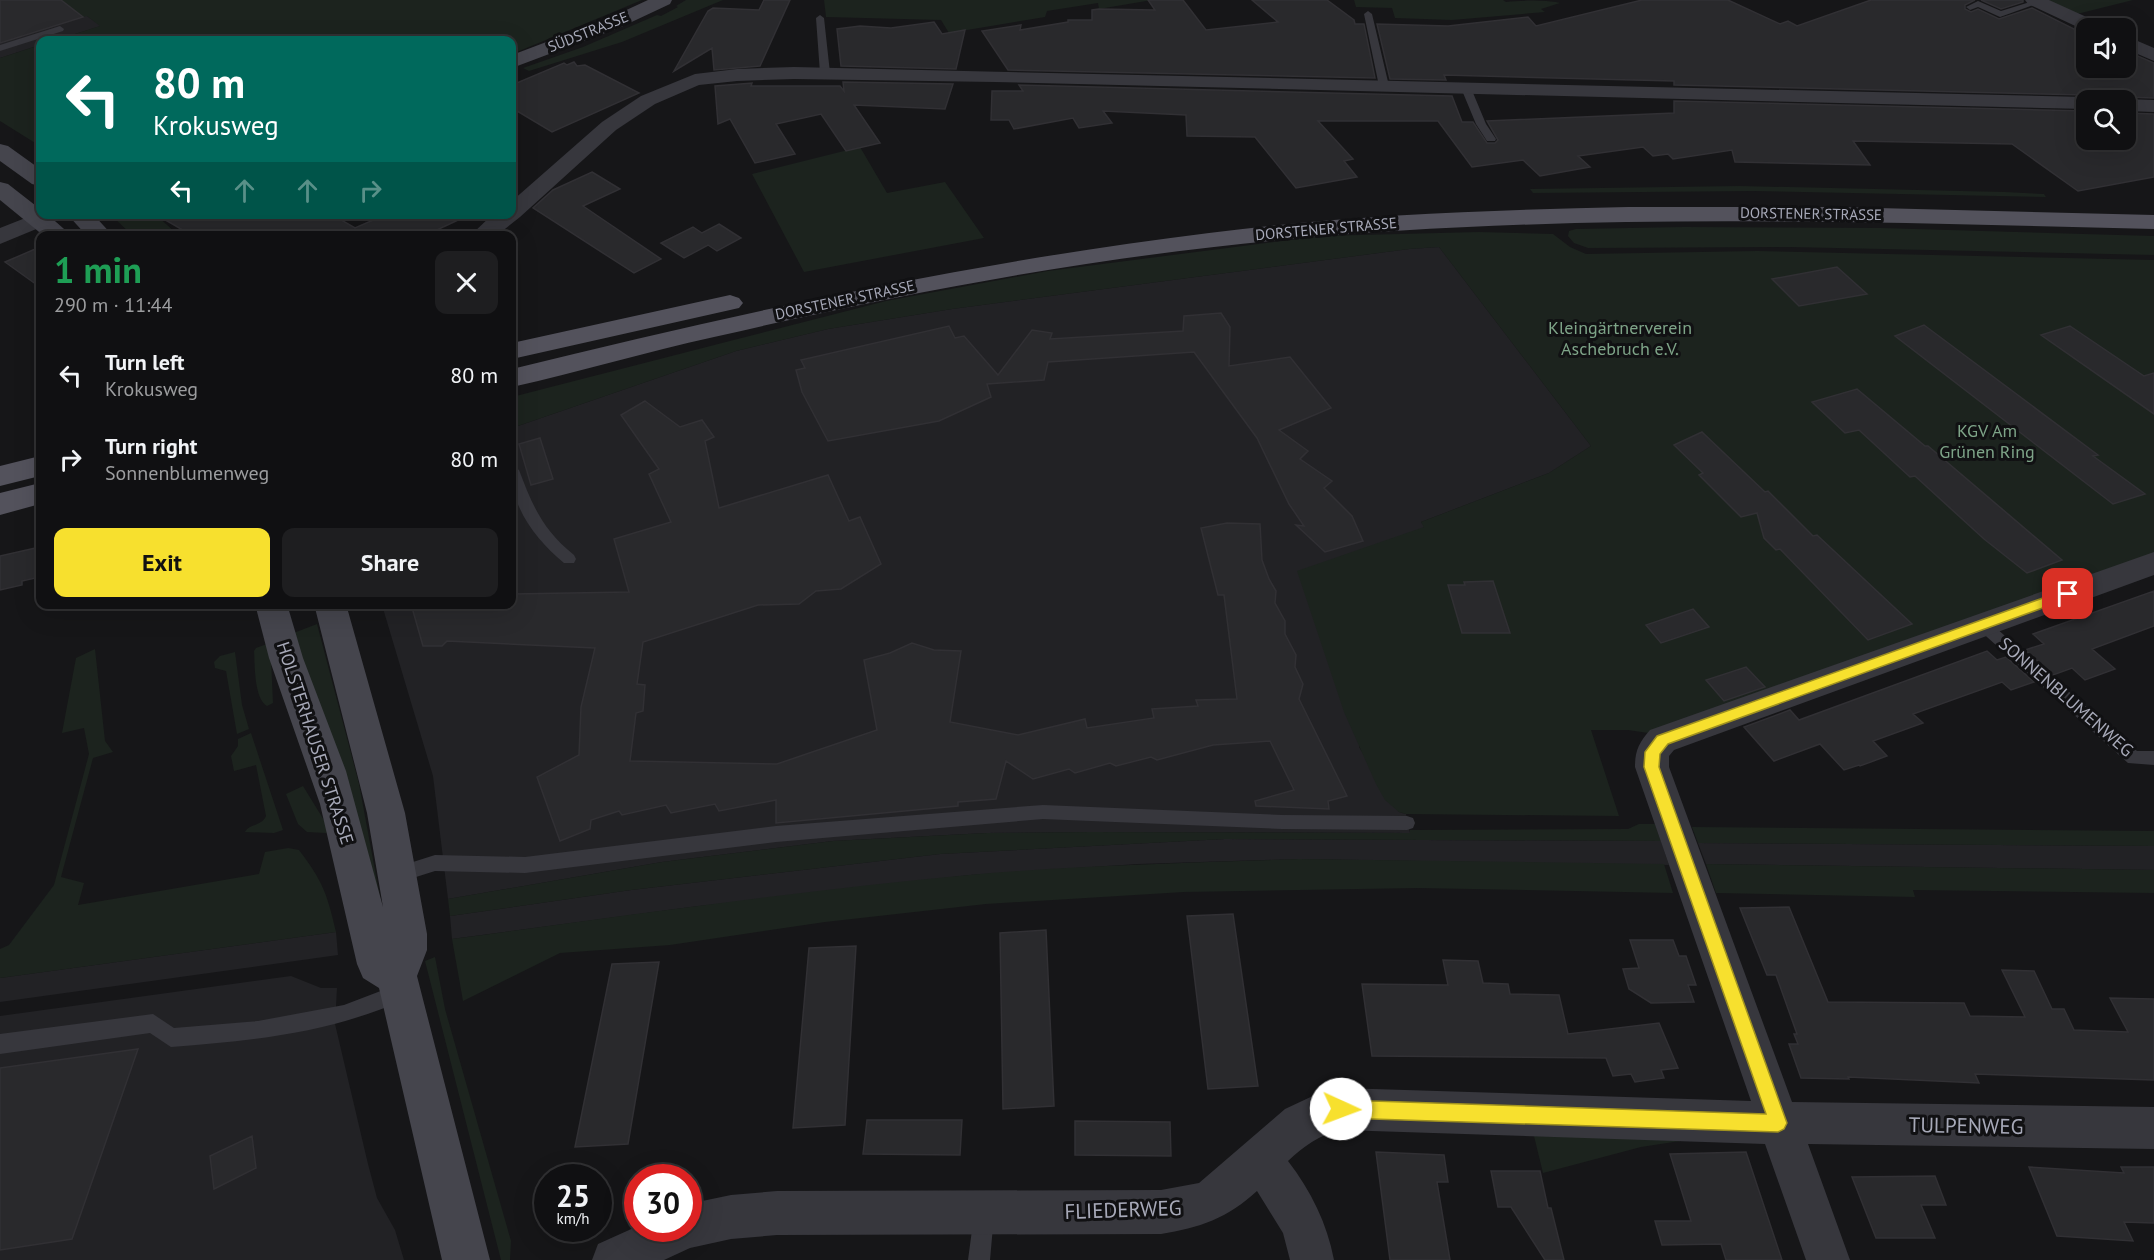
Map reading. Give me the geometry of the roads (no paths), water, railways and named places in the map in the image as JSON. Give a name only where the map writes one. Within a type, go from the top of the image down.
[{"type":"main road","name":"DORSTENER STRASSE","points":[[516,350],[878,273],[1072,240],[1303,212],[1468,201],[1656,196],[1750,196],[2154,206]]},
{"type":"main road","name":"DORSTENER STRASSE","points":[[516,377],[593,357],[894,289],[1081,256],[1312,229],[1421,221],[1619,213],[1880,214],[2154,222]]},
{"type":"main road","points":[[0,476],[36,467]]},
{"type":"main road","points":[[0,504],[36,495]]},
{"type":"street","name":"SÜDSTRASSE","points":[[516,60],[614,23],[663,0]]},
{"type":"street","points":[[2036,1],[2076,19]]},
{"type":"street","points":[[2136,47],[2154,55]]},
{"type":"street","points":[[516,208],[617,120],[672,89],[714,77],[825,73],[2076,103]]},
{"type":"street","points":[[2136,105],[2154,106]]},
{"type":"street","points":[[0,151],[36,176]]},
{"type":"street","points":[[0,189],[36,212]]},
{"type":"street","points":[[0,237],[40,219]]},
{"type":"street","points":[[46,219],[56,231]]},
{"type":"street","points":[[84,219],[96,231]]},
{"type":"street","points":[[487,231],[502,219]]},
{"type":"street","name":"SONNENBLUMENWEG","points":[[1778,1123],[1652,767],[1652,752],[1662,740],[2154,563]]},
{"type":"street","name":"HOLSTERHAUSER STRASSE","points":[[272,609],[286,658],[331,782],[377,964],[399,984]]},
{"type":"street","points":[[332,609],[386,813],[407,934],[407,950],[399,984],[466,1260]]},
{"type":"street","name":"FLIEDERWEG","points":[[702,1223],[731,1216],[777,1213],[1161,1212],[1194,1206],[1214,1199],[1292,1129],[1316,1114],[1341,1109],[1778,1123]]},
{"type":"street","points":[[1778,1123],[1828,1260]]},
{"type":"street","name":"TULPENWEG","points":[[1778,1123],[2154,1128]]},
{"type":"street","points":[[1260,1160],[1289,1197],[1302,1221],[1312,1260]]},
{"type":"street","points":[[614,1260],[653,1242]]},
{"type":"lane","points":[[1970,7],[1978,4],[2000,14],[2036,1]]},
{"type":"lane","points":[[1368,14],[1384,86]]},
{"type":"lane","points":[[820,18],[825,73]]},
{"type":"lane","points":[[0,48],[60,28]]},
{"type":"lane","points":[[1466,88],[1481,124],[1491,139]]},
{"type":"lane","points":[[516,480],[535,525],[544,538],[569,559]]},
{"type":"lane","name":"SONNENBLUMENWEG","points":[[1983,624],[2134,758],[2154,758]]},
{"type":"lane","points":[[397,875],[435,863],[525,865],[776,834],[1043,812],[1282,822],[1407,823]]},
{"type":"lane","points":[[0,1044],[153,1023],[171,1038],[280,1028],[310,1023],[371,1006],[399,984]]},
{"type":"lane","points":[[979,1260],[985,1213]]},
{"type":"park label","name":"Kleingärtnerverein Aschebruch e.V.","points":[[1620,338]]},
{"type":"park label","name":"KGV Am Grünen Ring","points":[[1987,441]]}]
